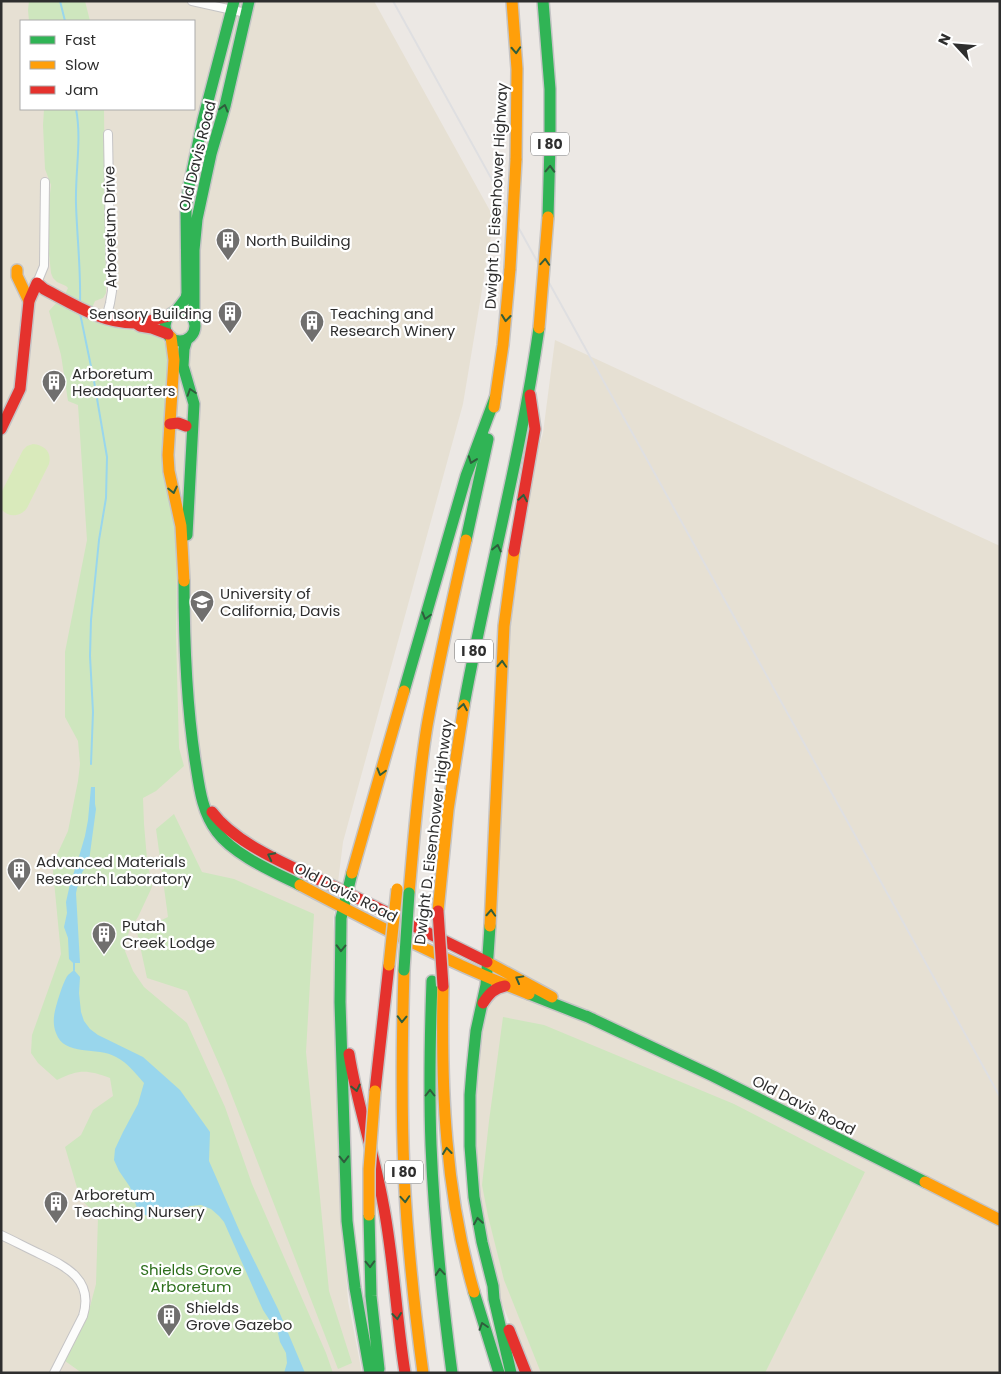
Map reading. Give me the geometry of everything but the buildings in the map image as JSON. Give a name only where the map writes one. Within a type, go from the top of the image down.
[{"type":"main road","name":"Old Davis Road","points":[[194,319],[194,250],[197,219],[249,1]]},
{"type":"main road","name":"Dwight D. Eisenhower Highway","points":[[423,1373],[417,1334],[404,1181],[401,1065],[404,970],[416,807],[427,729],[481,476],[496,398],[503,345],[510,270],[516,160],[517,68],[512,1]]},
{"type":"main road","name":"Dwight D. Eisenhower Highway","points":[[452,1373],[440,1284],[431,1145],[430,1064],[437,983],[438,911],[452,776],[466,690],[530,395],[539,328],[548,217],[550,161],[549,70],[543,1]]},
{"type":"main road","name":"Old Davis Road","points":[[172,314],[186,298],[187,293],[186,211],[189,186],[203,120],[233,6]]},
{"type":"main road","points":[[17,270],[17,276],[29,301]]},
{"type":"main road","points":[[1,429],[20,388],[29,301],[37,283],[44,289],[64,299],[101,317],[117,322],[136,323],[184,311],[194,319],[195,328],[191,336],[179,341],[152,328],[140,326],[136,323]]},
{"type":"main road","points":[[169,336],[165,325],[172,314]]},
{"type":"main road","name":"Old Davis Road","points":[[169,336],[174,360],[169,466],[181,526],[186,676],[190,725],[200,792],[206,813],[216,832],[233,848],[343,908],[486,978],[593,1019]]},
{"type":"main road","name":"Old Davis Road","points":[[184,580],[186,567],[190,421],[194,404],[182,358],[187,339]]},
{"type":"main road","points":[[511,1373],[478,1220],[470,1146],[470,1095],[476,1031],[488,962],[504,626],[512,563],[535,429],[530,395]]},
{"type":"main road","points":[[370,1373],[355,1288],[347,1221],[340,1002],[343,908],[466,476],[496,398]]},
{"type":"main road","points":[[170,424],[190,421],[183,476],[189,487]]},
{"type":"main road","points":[[169,466],[184,466]]},
{"type":"main road","name":"Old Davis Road","points":[[200,792],[217,821],[237,837],[269,855],[488,962],[593,1019],[713,1076],[1000,1220]]},
{"type":"main road","points":[[379,1373],[371,1296],[370,1161],[375,1091],[397,889],[416,807]]},
{"type":"main road","points":[[437,983],[443,1103],[452,1192],[471,1285],[499,1373]]},
{"type":"main road","points":[[481,1007],[492,990],[506,986]]},
{"type":"main road","points":[[341,988],[351,1066],[377,1174],[387,1225],[396,1307],[406,1373]]},
{"type":"main road","points":[[492,1286],[526,1373]]},
{"type":"street","points":[[192,1],[233,6],[246,13]]},
{"type":"street","name":"Arboretum Drive","points":[[101,317],[110,303],[112,291],[108,134]]},
{"type":"street","points":[[37,283],[44,266],[45,182]]},
{"type":"street","points":[[1,1235],[61,1264],[76,1276],[82,1284],[86,1305],[83,1316],[54,1373]]},
{"type":"shaded area","name":"University of California, Davis","points":[[1,1],[374,1],[494,218],[463,404],[343,842],[333,922],[340,990],[342,1220],[348,1301],[362,1373],[1,1373]]},
{"type":"shaded area","points":[[555,340],[1000,546],[1000,1373],[532,1373],[517,1340],[499,1296],[482,1219],[474,1121],[506,660],[533,468],[543,433]]},
{"type":"green space","points":[[29,1],[85,1],[90,20],[29,20]]},
{"type":"green space","name":"Shields Grove Arboretum","points":[[44,110],[104,110],[106,293],[103,298],[95,301],[89,315],[118,328],[153,333],[163,340],[169,357],[174,519],[177,555],[176,635],[179,748],[184,766],[156,791],[143,798],[147,859],[152,887],[129,931],[125,951],[133,971],[144,987],[187,1023],[225,1107],[252,1184],[333,1373],[82,1373],[65,1361],[87,1318],[96,1284],[98,1217],[80,1198],[65,1147],[81,1135],[93,1110],[113,1096],[110,1078],[95,1073],[78,1072],[57,1080],[38,1063],[31,1053],[32,1035],[61,954],[53,871],[55,859],[68,831],[80,764],[78,741],[65,717],[65,652],[87,540],[78,405],[68,401],[61,355],[49,311],[59,300],[63,299],[68,288],[57,282],[51,273],[49,202],[51,185],[45,169]]},
{"type":"green space","points":[[33,444],[47,450],[50,460],[49,464],[27,508],[18,515],[7,514],[1,509],[1,493],[23,450]]},
{"type":"green space","points":[[174,814],[202,872],[234,879],[314,914],[306,1052],[329,1291],[352,1363],[338,1369],[225,1078],[187,991],[147,978],[137,932],[168,917],[156,829]]},
{"type":"green space","points":[[503,1017],[544,1025],[734,1104],[865,1172],[765,1373],[541,1373],[504,1280],[482,1185]]},
{"type":"water","points":[[91,787],[95,787],[96,809],[89,861],[80,876],[76,893],[80,963],[73,963],[69,959],[68,938],[64,927],[67,913],[66,902],[85,836]]},
{"type":"water","points":[[74,970],[80,977],[81,1012],[84,1021],[90,1029],[98,1035],[143,1057],[180,1090],[210,1132],[209,1161],[240,1232],[278,1309],[305,1373],[284,1373],[287,1363],[286,1353],[278,1333],[263,1310],[224,1222],[219,1216],[211,1209],[201,1205],[190,1206],[160,1217],[151,1218],[138,1211],[130,1187],[114,1160],[115,1149],[138,1104],[144,1083],[120,1059],[109,1054],[74,1048],[60,1040],[54,1026],[55,1010],[65,980]]},
{"type":"waterway","points":[[60,1],[65,20]]},
{"type":"waterway","points":[[76,110],[78,144],[76,204],[80,303]]},
{"type":"waterway","points":[[80,313],[107,457],[106,498],[99,540],[91,620],[90,656],[93,712],[91,764]]},
{"type":"waterway","points":[[74,962],[74,970]]},
{"type":"railway","points":[[393,1],[1000,1097]]},
{"type":"traffic: fast","points":[[176,311],[186,298],[187,293],[186,211],[189,186],[203,120],[234,1]]},
{"type":"traffic: fast","points":[[194,319],[194,250],[197,219],[249,1]]},
{"type":"traffic: fast","points":[[543,1],[550,89],[548,217]]},
{"type":"traffic: fast","points":[[180,311],[191,315],[195,326],[191,337],[180,341],[169,337],[165,326],[169,315],[180,311]]},
{"type":"traffic: fast","points":[[464,705],[523,423],[539,328]]},
{"type":"traffic: fast","points":[[187,339],[184,349],[183,366],[194,404],[187,535]]},
{"type":"traffic: fast","points":[[404,691],[466,476],[495,398]]},
{"type":"traffic: fast","points":[[466,540],[488,439]]},
{"type":"traffic: fast","points":[[184,581],[189,715],[200,788],[207,815],[217,832],[233,848],[255,862],[300,885]]},
{"type":"traffic: fast","points":[[352,873],[341,918],[340,1002],[347,1221],[355,1288],[370,1373]]},
{"type":"traffic: fast","points":[[404,970],[409,893]]},
{"type":"traffic: fast","points":[[490,926],[486,985],[476,1031],[472,1070],[470,1146],[474,1197],[482,1242],[511,1373]]},
{"type":"traffic: fast","points":[[432,981],[430,1043],[432,1174],[439,1259],[452,1373]]},
{"type":"traffic: fast","points":[[529,994],[593,1019]]},
{"type":"traffic: fast","points":[[586,1016],[713,1076],[925,1182]]},
{"type":"traffic: fast","points":[[369,1215],[371,1296],[379,1369]]},
{"type":"traffic: fast","points":[[474,1292],[499,1373]]},
{"type":"traffic: slow","points":[[512,1],[517,69],[516,160]]},
{"type":"traffic: slow","points":[[510,269],[516,160]]},
{"type":"traffic: slow","points":[[539,328],[548,217]]},
{"type":"traffic: slow","points":[[494,407],[503,345],[510,269]]},
{"type":"traffic: slow","points":[[17,270],[17,276],[29,301]]},
{"type":"traffic: slow","points":[[171,337],[174,360],[168,455],[169,471],[181,526],[184,581]]},
{"type":"traffic: slow","points":[[409,893],[427,726],[440,656],[466,540]]},
{"type":"traffic: slow","points":[[490,926],[504,626],[514,551]]},
{"type":"traffic: slow","points":[[352,873],[404,691]]},
{"type":"traffic: slow","points":[[438,911],[448,810],[464,705]]},
{"type":"traffic: slow","points":[[300,885],[442,957],[529,994]]},
{"type":"traffic: slow","points":[[389,965],[397,889]]},
{"type":"traffic: slow","points":[[487,962],[552,997]]},
{"type":"traffic: slow","points":[[404,970],[402,1071],[404,1172],[411,1272],[423,1373]]},
{"type":"traffic: slow","points":[[443,986],[444,1102],[447,1140],[457,1216],[474,1292]]},
{"type":"traffic: slow","points":[[369,1215],[369,1169],[375,1091]]},
{"type":"traffic: slow","points":[[925,1182],[1000,1220]]},
{"type":"traffic: jam","points":[[1,429],[20,389],[29,301],[37,283],[44,289],[77,306],[111,320],[139,323],[169,316]]},
{"type":"traffic: jam","points":[[137,324],[168,334]]},
{"type":"traffic: jam","points":[[514,551],[535,429],[530,395]]},
{"type":"traffic: jam","points":[[170,424],[178,423],[186,426]]},
{"type":"traffic: jam","points":[[212,812],[236,836],[269,856],[487,962]]},
{"type":"traffic: jam","points":[[438,911],[443,986]]},
{"type":"traffic: jam","points":[[375,1091],[389,965]]},
{"type":"traffic: jam","points":[[483,1003],[492,992],[505,986]]},
{"type":"traffic: jam","points":[[349,1054],[387,1224],[405,1373]]},
{"type":"traffic: jam","points":[[509,1330],[526,1373]]},
{"type":"place","name":"North Building","points":[[228,261]]},
{"type":"place","name":"Sensory Building","points":[[230,334]]},
{"type":"place","name":"Teaching and Research Winery","points":[[312,343]]},
{"type":"place","name":"Arboretum Headquarters","points":[[54,403]]},
{"type":"place","name":"University of California, Davis","points":[[202,623]]},
{"type":"place","name":"Advanced Materials Research Laboratory","points":[[19,891]]},
{"type":"place","name":"Putah Creek Lodge","points":[[104,955]]},
{"type":"place","name":"Arboretum Teaching Nursery","points":[[56,1224]]},
{"type":"place","name":"Shields Grove Gazebo","points":[[169,1337]]}]
